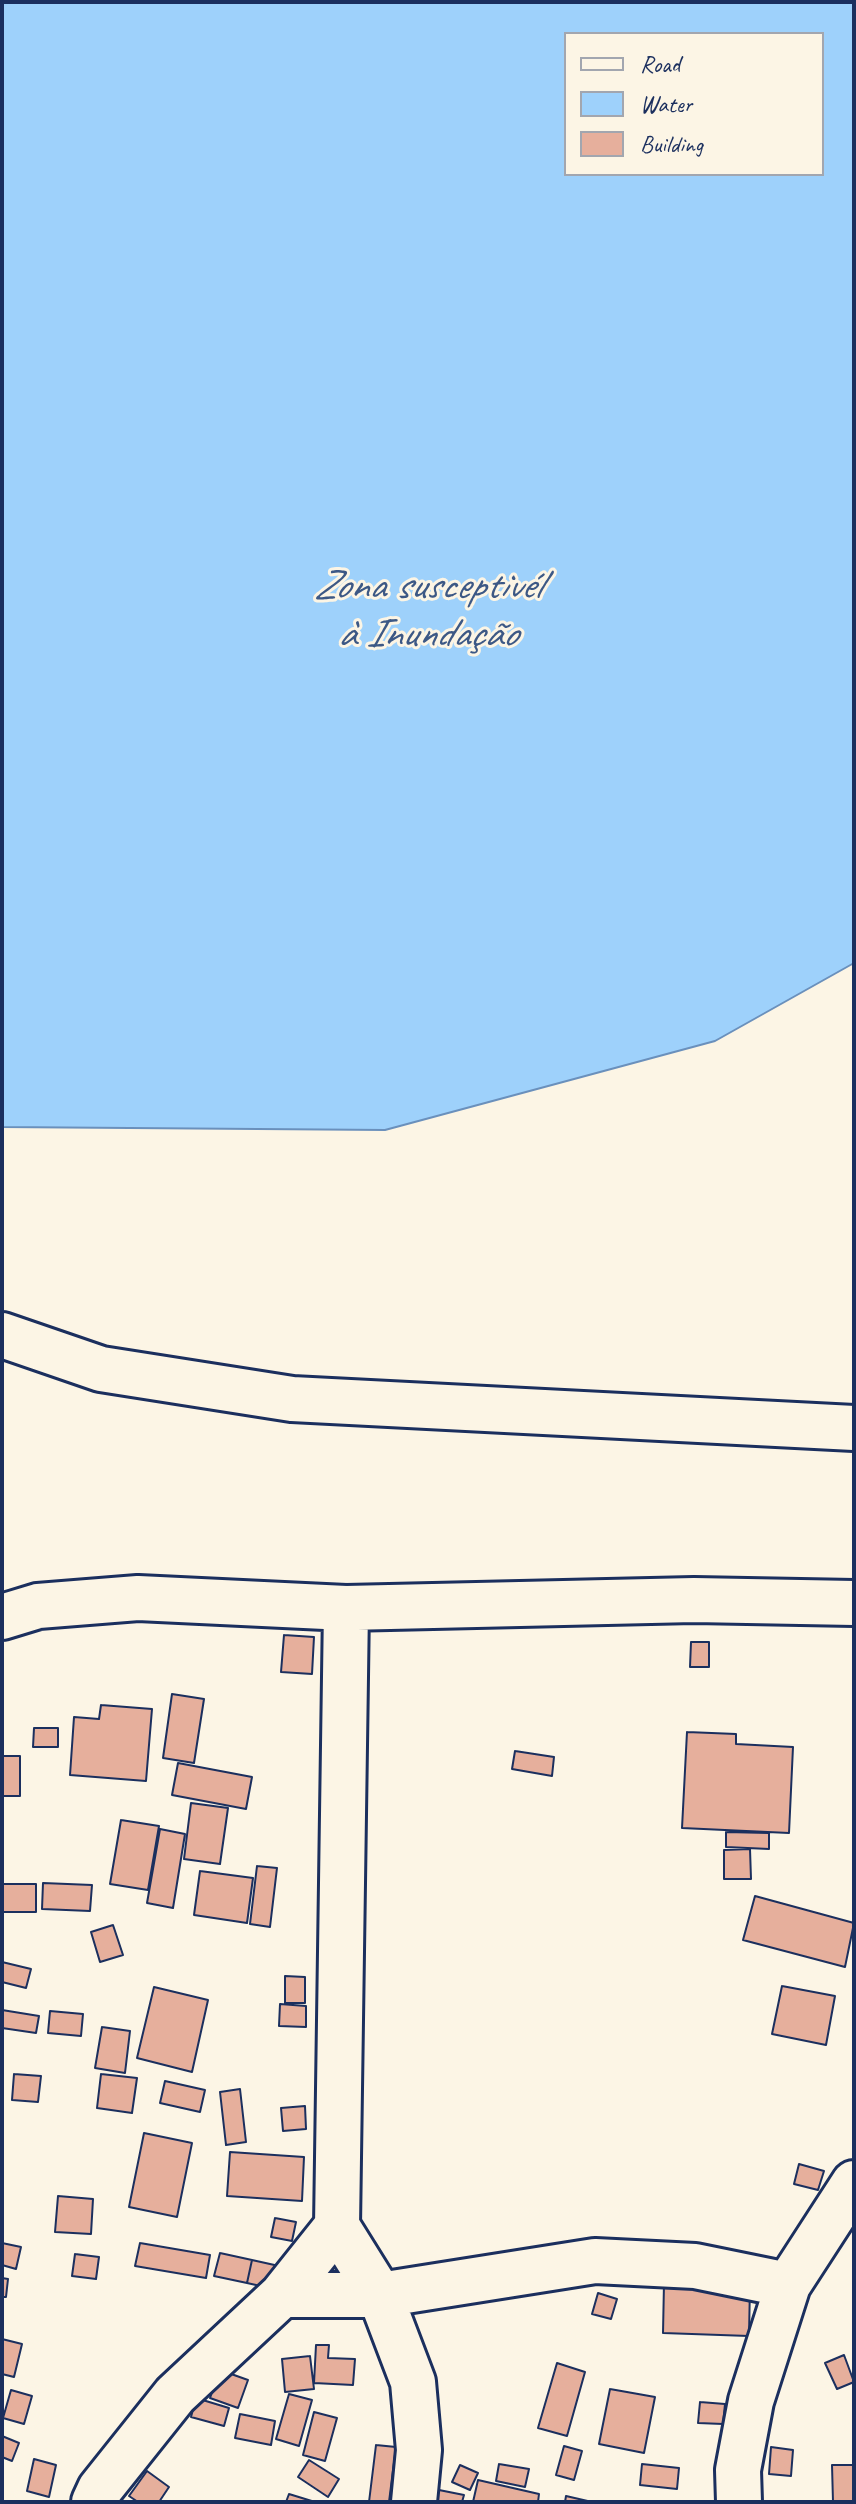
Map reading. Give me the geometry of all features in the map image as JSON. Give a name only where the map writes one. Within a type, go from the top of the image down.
[{"type":"street","points":[[2,1335],[101,1369],[292,1399],[854,1428]]},
{"type":"street","points":[[2,1617],[38,1606],[138,1598],[346,1608],[694,1600],[854,1603]]},
{"type":"street","points":[[346,1608],[337,2226],[380,2295],[413,2382],[419,2450],[414,2502]]},
{"type":"street","points":[[739,2502],[738,2470],[751,2401],[788,2285],[854,2183]]},
{"type":"street","points":[[94,2502],[100,2489],[175,2395],[282,2295],[337,2226]]},
{"type":"street","points":[[282,2295],[380,2295],[595,2261],[695,2266],[788,2285]]},
{"type":"water","name":"Zona susceptivél à Inundação","points":[[2,2],[854,2],[854,963],[715,1041],[385,1130],[2,1127]]},
{"type":"building","points":[[284,1635],[314,1637],[312,1674],[281,1672]]},
{"type":"building","points":[[691,1642],[709,1642],[709,1667],[690,1667]]},
{"type":"building","points":[[172,1694],[204,1699],[194,1763],[163,1758]]},
{"type":"building","points":[[101,1705],[152,1709],[146,1781],[70,1775],[74,1717],[99,1719]]},
{"type":"building","points":[[34,1728],[58,1728],[58,1747],[33,1747]]},
{"type":"building","points":[[687,1732],[736,1734],[736,1744],[793,1747],[789,1833],[682,1828]]},
{"type":"building","points":[[515,1751],[554,1757],[552,1776],[512,1769]]},
{"type":"building","points":[[2,1756],[20,1756],[20,1796],[2,1796]]},
{"type":"building","points":[[178,1763],[252,1777],[246,1809],[172,1795]]},
{"type":"building","points":[[191,1803],[228,1808],[220,1864],[184,1859]]},
{"type":"building","points":[[121,1820],[159,1826],[148,1890],[110,1884]]},
{"type":"building","points":[[160,1829],[185,1834],[173,1908],[147,1903]]},
{"type":"building","points":[[726,1832],[769,1833],[769,1849],[726,1847]]},
{"type":"building","points":[[750,1849],[751,1879],[724,1879],[724,1850]]},
{"type":"building","points":[[257,1866],[277,1868],[270,1927],[250,1924]]},
{"type":"building","points":[[200,1871],[253,1878],[247,1923],[194,1915]]},
{"type":"building","points":[[43,1883],[92,1885],[90,1911],[42,1909]]},
{"type":"building","points":[[2,1884],[36,1884],[36,1912],[2,1912]]},
{"type":"building","points":[[755,1896],[854,1923],[845,1967],[743,1940]]},
{"type":"building","points":[[113,1925],[123,1955],[100,1962],[91,1932]]},
{"type":"building","points":[[2,1962],[31,1969],[26,1988],[2,1982]]},
{"type":"building","points":[[285,1976],[305,1977],[305,2003],[285,2003]]},
{"type":"building","points":[[782,1986],[835,1996],[826,2045],[772,2034]]},
{"type":"building","points":[[154,1987],[208,2000],[192,2072],[137,2058]]},
{"type":"building","points":[[280,2004],[306,2006],[306,2027],[279,2026]]},
{"type":"building","points":[[2,2010],[39,2016],[36,2033],[2,2028]]},
{"type":"building","points":[[50,2011],[83,2014],[81,2036],[48,2033]]},
{"type":"building","points":[[102,2027],[130,2031],[125,2073],[95,2068]]},
{"type":"building","points":[[14,2074],[41,2076],[38,2102],[12,2100]]},
{"type":"building","points":[[101,2074],[137,2078],[132,2113],[97,2108]]},
{"type":"building","points":[[165,2081],[205,2090],[200,2112],[160,2103]]},
{"type":"building","points":[[240,2089],[246,2142],[226,2145],[220,2092]]},
{"type":"building","points":[[305,2106],[306,2129],[283,2131],[281,2108]]},
{"type":"building","points":[[144,2133],[192,2143],[177,2217],[129,2207]]},
{"type":"building","points":[[230,2152],[304,2157],[302,2201],[227,2196]]},
{"type":"building","points":[[799,2164],[824,2171],[818,2190],[794,2184]]},
{"type":"building","points":[[58,2196],[93,2199],[91,2234],[55,2232]]},
{"type":"building","points":[[275,2218],[296,2222],[292,2241],[271,2237]]},
{"type":"building","points":[[2,2243],[21,2247],[16,2269],[2,2265]]},
{"type":"building","points":[[140,2243],[210,2255],[206,2278],[135,2266]]},
{"type":"building","points":[[220,2253],[252,2260],[247,2283],[214,2276]]},
{"type":"building","points":[[75,2254],[99,2257],[96,2279],[72,2276]]},
{"type":"building","points":[[252,2260],[279,2266],[274,2289],[247,2283]]},
{"type":"building","points":[[2,2278],[8,2279],[6,2297],[2,2297]]},
{"type":"building","points":[[664,2283],[750,2285],[749,2336],[663,2333]]},
{"type":"building","points":[[598,2293],[617,2299],[611,2319],[592,2314]]},
{"type":"building","points":[[2,2339],[22,2344],[14,2377],[2,2374]]},
{"type":"building","points":[[316,2345],[329,2345],[328,2358],[355,2359],[353,2385],[314,2383]]},
{"type":"building","points":[[844,2355],[854,2382],[837,2389],[825,2363]]},
{"type":"building","points":[[310,2356],[314,2389],[285,2392],[282,2359]]},
{"type":"building","points":[[557,2363],[585,2372],[567,2436],[538,2428]]},
{"type":"building","points":[[220,2370],[248,2380],[238,2408],[210,2398]]},
{"type":"building","points":[[610,2389],[655,2397],[644,2453],[599,2444]]},
{"type":"building","points":[[11,2390],[32,2396],[24,2424],[3,2418]]},
{"type":"building","points":[[289,2394],[312,2400],[299,2446],[276,2439]]},
{"type":"building","points":[[196,2398],[229,2408],[224,2426],[191,2417]]},
{"type":"building","points":[[700,2402],[725,2404],[723,2424],[698,2423]]},
{"type":"building","points":[[314,2412],[337,2418],[325,2461],[303,2455]]},
{"type":"building","points":[[240,2414],[275,2421],[271,2445],[235,2438]]},
{"type":"building","points":[[2,2436],[19,2443],[12,2461],[2,2457]]},
{"type":"building","points":[[376,2445],[396,2447],[389,2502],[369,2502]]},
{"type":"building","points":[[564,2446],[582,2451],[574,2480],[556,2475]]},
{"type":"building","points":[[771,2447],[793,2450],[791,2476],[769,2474]]},
{"type":"building","points":[[34,2459],[56,2465],[49,2497],[27,2491]]},
{"type":"building","points":[[309,2460],[339,2479],[328,2497],[298,2477]]},
{"type":"building","points":[[499,2464],[529,2469],[525,2487],[496,2481]]},
{"type":"building","points":[[642,2464],[679,2468],[677,2489],[640,2485]]},
{"type":"building","points":[[460,2465],[478,2473],[470,2490],[452,2482]]},
{"type":"building","points":[[832,2465],[854,2465],[854,2502],[833,2502]]},
{"type":"building","points":[[147,2471],[169,2487],[159,2502],[138,2502],[129,2496]]},
{"type":"building","points":[[478,2480],[539,2494],[538,2502],[473,2502]]},
{"type":"building","points":[[434,2489],[464,2495],[462,2502],[431,2502]]},
{"type":"building","points":[[289,2494],[315,2502],[286,2502]]},
{"type":"building","points":[[566,2496],[592,2502],[565,2502]]}]
